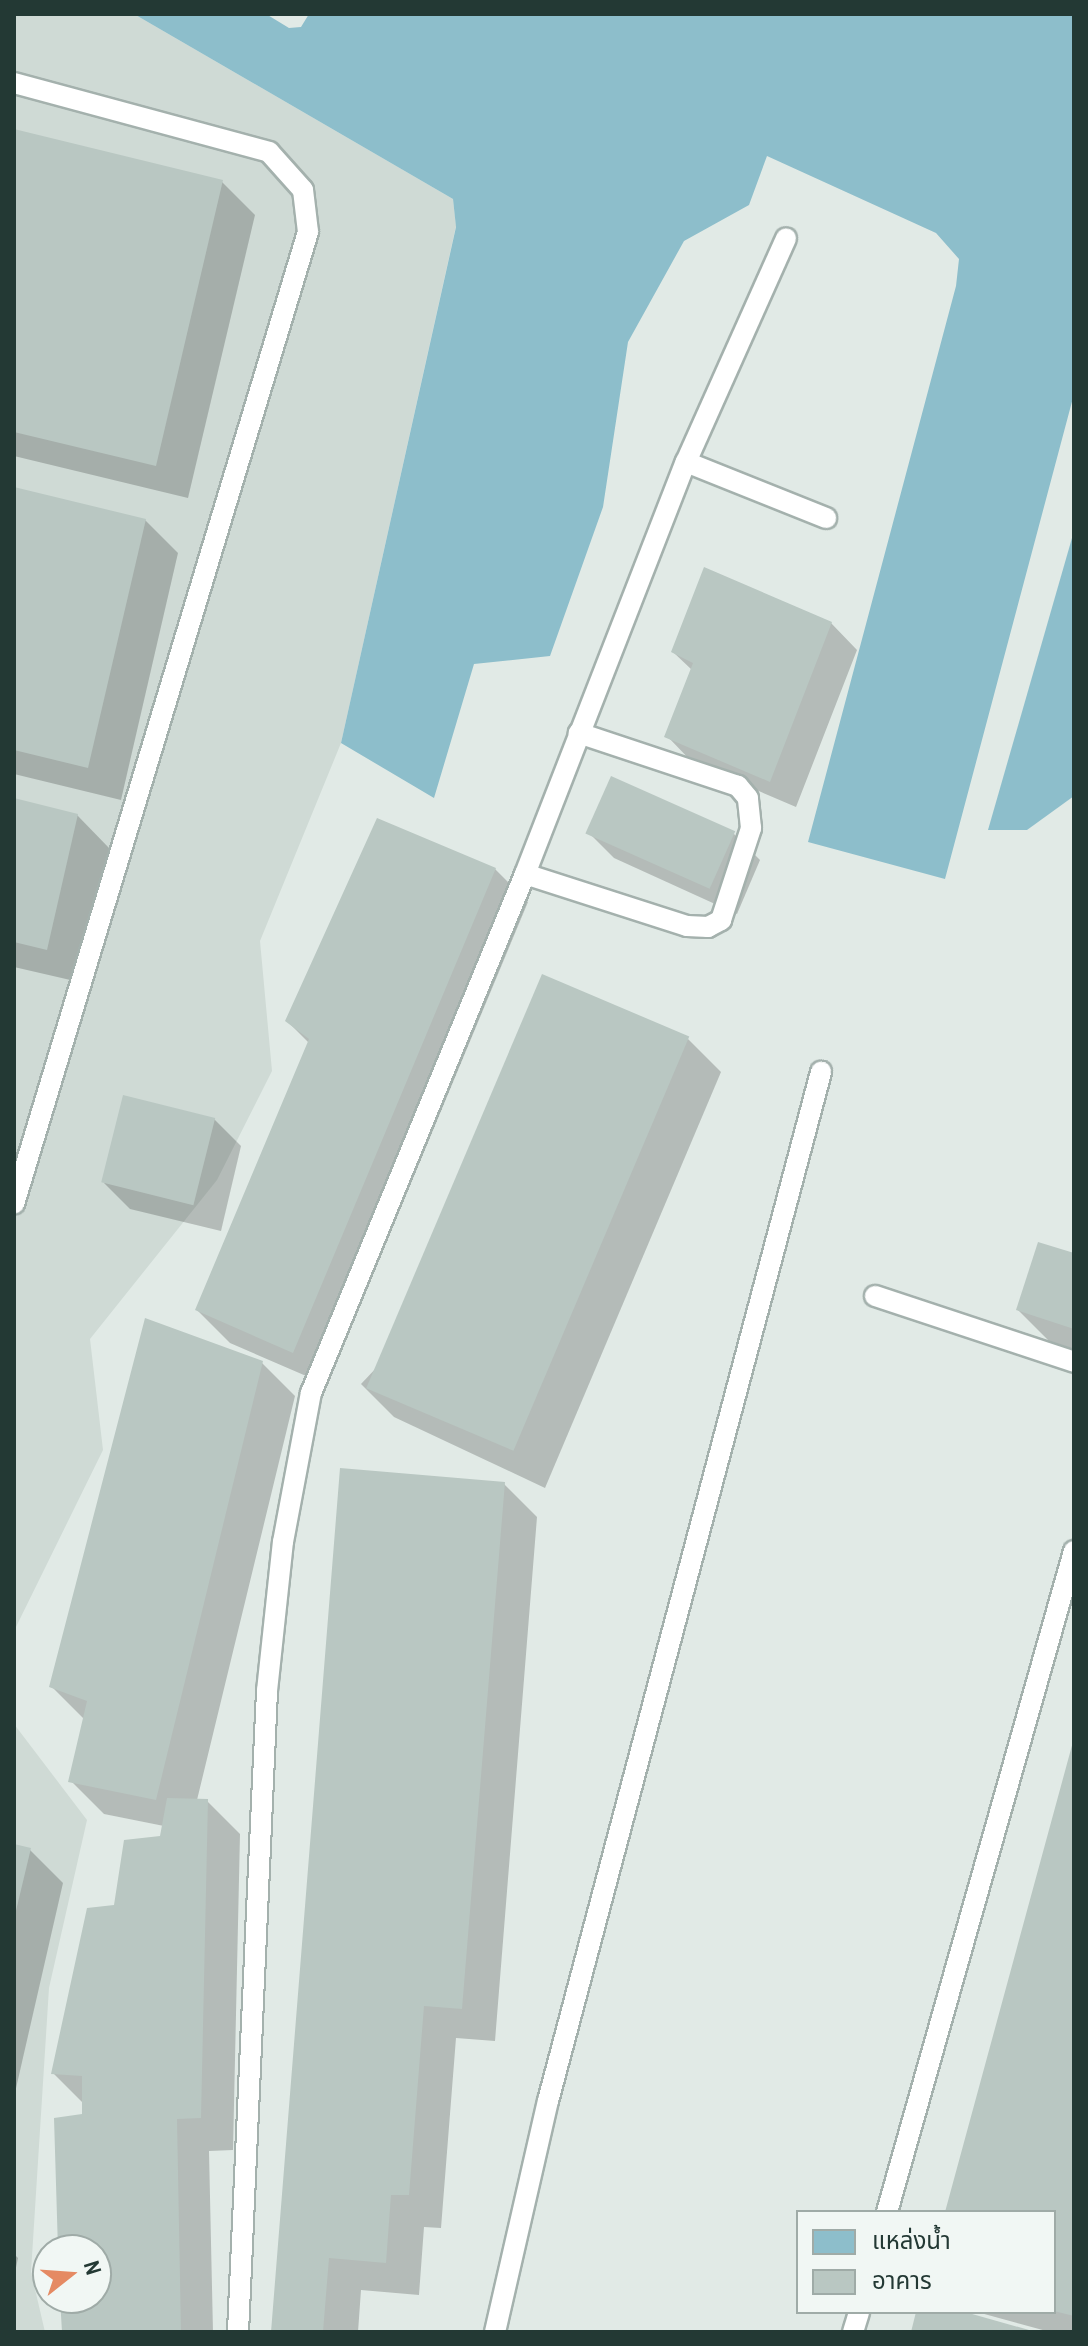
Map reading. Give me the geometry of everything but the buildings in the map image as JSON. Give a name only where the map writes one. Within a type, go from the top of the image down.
[{"type":"lane","points":[[14,83],[269,152],[303,190],[308,232],[14,1204]]},
{"type":"lane","points":[[238,2332],[267,1691],[283,1542],[311,1393],[525,874],[686,462],[786,238]]},
{"type":"lane","points":[[686,462],[826,518]]},
{"type":"lane","points":[[525,874],[687,926],[708,927],[721,920],[751,828],[748,798],[738,786],[579,733]]},
{"type":"lane","points":[[495,2332],[548,2101],[821,1072]]},
{"type":"lane","points":[[875,1296],[1074,1362]]},
{"type":"lane","points":[[888,2210],[1074,1551]]},
{"type":"shaded area","points":[[14,14],[134,14],[453,199],[456,226],[341,743],[260,941],[272,1071],[217,1180],[90,1339],[103,1450],[14,1631]]},
{"type":"shaded area","points":[[14,1724],[87,1820],[49,1988],[31,2272],[32,2314],[41,2314],[45,2332],[14,2332]]},
{"type":"water","points":[[134,14],[266,14],[289,28],[301,27],[309,14],[1074,14],[1074,394],[945,879],[808,842],[956,286],[959,259],[936,233],[767,156],[749,205],[684,241],[628,342],[603,507],[550,656],[474,664],[434,798],[341,743],[456,227],[453,199]]},
{"type":"water","points":[[1074,531],[1074,796],[1027,830],[988,830]]}]
